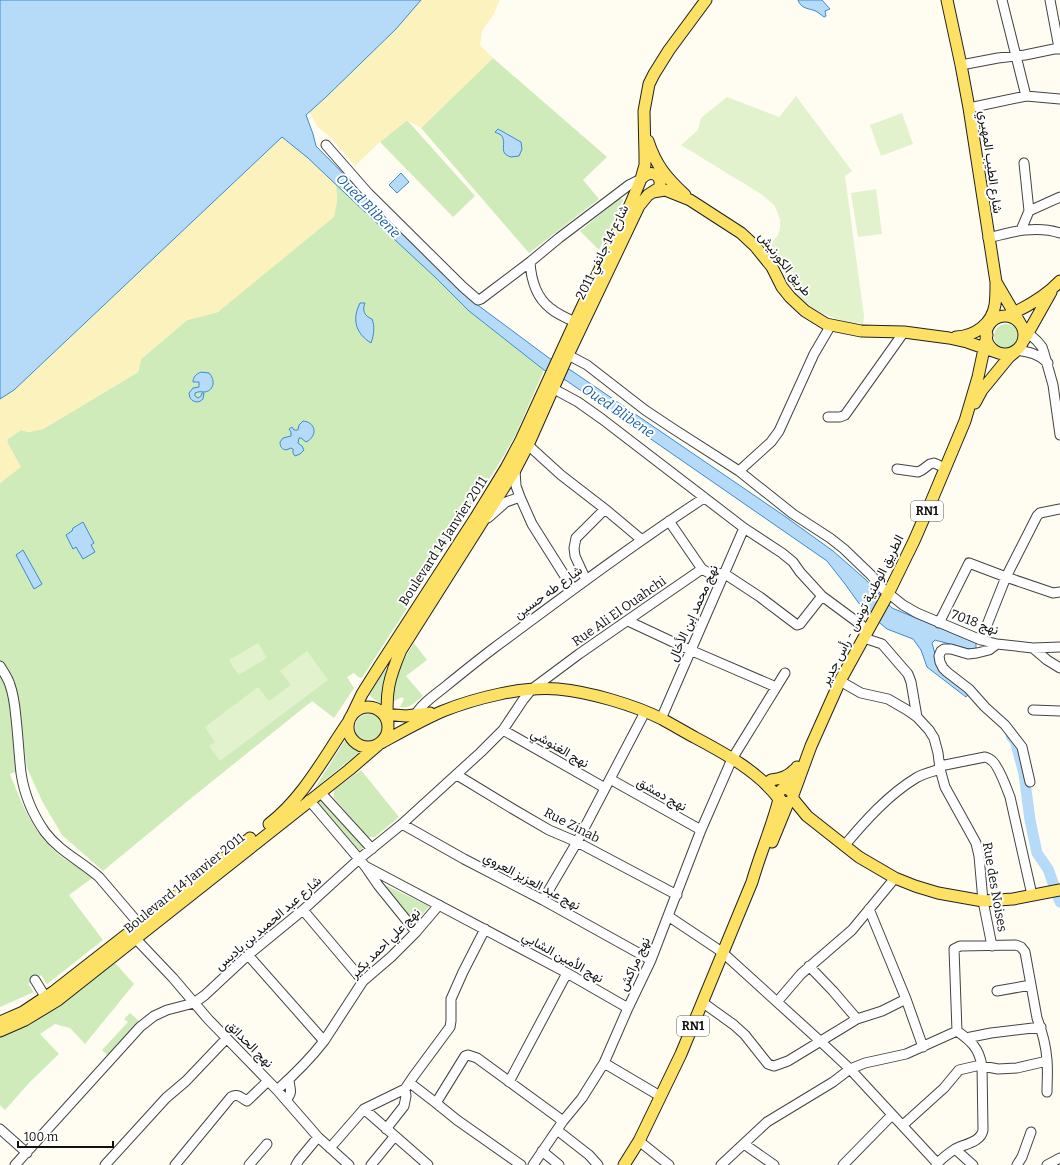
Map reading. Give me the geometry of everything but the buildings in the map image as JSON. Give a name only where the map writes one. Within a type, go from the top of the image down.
[{"type":"main road","name":"شارع 14 جانفي 2011","points":[[564,359],[575,322],[642,179],[645,165],[644,111],[649,84],[668,50],[706,0]]},
{"type":"main road","name":"شارع الطيب المهيري","points":[[947,0],[969,108],[996,282],[1009,315]]},
{"type":"main road","points":[[644,127],[653,154],[662,170],[690,200]]},
{"type":"main road","points":[[642,179],[645,175],[650,173],[658,176],[660,185],[654,192]]},
{"type":"main road","name":"طريق الكورنيش","points":[[654,192],[665,190],[690,200],[741,233],[751,241],[772,267],[782,287],[790,297],[805,311],[826,324],[861,331],[904,332],[949,338],[967,342],[996,352]]},
{"type":"main road","name":"شارع 14 جانفي 2011","points":[[564,359],[639,206],[648,195],[654,192]]},
{"type":"main road","name":"RN1","points":[[1016,351],[1022,345],[1023,331],[1060,281]]},
{"type":"main road","points":[[949,338],[969,336],[984,325],[995,307],[996,282]]},
{"type":"main road","name":"RN1","points":[[987,335],[987,330],[992,322],[1028,306],[1052,290]]},
{"type":"main road","points":[[1009,315],[1023,331]]},
{"type":"main road","points":[[987,335],[989,344],[996,352],[1006,354],[1016,351]]},
{"type":"main road","name":"الطريق الوطنية تونس - رأس جدير","points":[[624,1165],[639,1141],[681,1054],[752,882],[774,818],[811,746],[840,681],[887,596],[914,541],[964,421],[978,377],[987,335]]},
{"type":"main road","name":"الطريق الوطنية تونس - رأس جدير","points":[[964,421],[982,390],[1009,356],[1016,351]]},
{"type":"main road","points":[[554,381],[564,359]]},
{"type":"main road","name":"Boulevard 14 Janvier 2011","points":[[386,717],[389,683],[401,650],[515,470],[528,445],[554,381]]},
{"type":"main road","name":"Boulevard 14 Janvier 2011","points":[[0,1022],[23,1012],[46,998],[276,818],[306,786],[350,719],[362,694],[379,667],[476,517],[506,468],[554,381]]},
{"type":"main road","points":[[413,721],[386,717],[374,708],[367,707],[361,708],[355,712],[350,719],[348,728],[349,734],[358,745],[364,748],[371,748],[380,744],[413,721],[466,703],[532,689],[558,689],[596,696],[645,712],[661,719],[747,768],[771,788],[786,797]]},
{"type":"main road","points":[[380,744],[387,734],[386,717]]},
{"type":"main road","name":"Boulevard 14 Janvier 2011","points":[[0,1031],[25,1020],[54,1003],[380,744]]},
{"type":"main road","name":"الطريق الوطنية تونس - رأس جدير","points":[[786,797],[788,784],[798,765],[811,746]]},
{"type":"main road","points":[[771,780],[786,776],[793,772],[798,765]]},
{"type":"main road","points":[[747,768],[759,772],[771,780],[798,811],[807,816],[844,846],[895,878],[915,886],[938,893],[983,901],[1013,899],[1060,890]]},
{"type":"street","points":[[1002,0],[1026,96]]},
{"type":"street","points":[[961,65],[1059,49],[1050,0]]},
{"type":"street","points":[[1052,12],[1060,3]]},
{"type":"street","points":[[969,108],[1026,96],[1060,99]]},
{"type":"street","points":[[326,145],[368,193],[476,300],[481,299],[629,185],[642,179]]},
{"type":"street","points":[[1021,230],[1029,210],[1024,163]]},
{"type":"street","points":[[1029,210],[1060,197]]},
{"type":"street","points":[[988,238],[1021,230],[1044,230],[1060,233]]},
{"type":"street","points":[[530,262],[532,278],[542,300],[556,312],[575,322]]},
{"type":"street","points":[[739,471],[771,442],[779,431],[814,354],[831,325]]},
{"type":"street","points":[[1023,331],[1042,347],[1057,383],[1060,432]]},
{"type":"street","points":[[828,418],[845,415],[904,332]]},
{"type":"street","points":[[1016,351],[1042,357],[1048,363]]},
{"type":"street","name":"نهج 7018","points":[[564,359],[587,365],[645,410],[739,471],[793,514],[844,549],[871,575],[887,596],[909,609],[981,640],[997,644],[1032,648],[1060,647]]},
{"type":"street","points":[[554,381],[578,402],[704,498],[744,528],[782,553],[793,562],[822,596],[868,631],[882,644],[908,674],[918,717]]},
{"type":"street","points":[[528,445],[561,475],[642,540]]},
{"type":"street","points":[[897,469],[918,472],[930,464],[945,468]]},
{"type":"street","points":[[515,470],[516,486],[532,524],[573,589]]},
{"type":"street","points":[[482,522],[506,502],[520,497]]},
{"type":"street","name":"شارع طه حسين","points":[[413,721],[426,703],[466,669],[573,589],[704,498]]},
{"type":"street","points":[[586,580],[575,556],[574,548],[576,538],[605,509]]},
{"type":"street","points":[[981,640],[1006,577],[1037,516],[1045,511],[1060,509]]},
{"type":"street","points":[[669,521],[702,570],[709,573],[725,574],[760,597],[797,625],[800,624],[822,596]]},
{"type":"street","name":"نهج محمد إبن الأخال","points":[[661,719],[744,528]]},
{"type":"street","points":[[939,623],[969,563],[1053,593],[1060,592]]},
{"type":"street","name":"Rue Ali El Ouahchi","points":[[532,689],[579,654],[702,570]]},
{"type":"street","points":[[628,621],[690,650],[776,687]]},
{"type":"street","points":[[997,644],[989,650],[968,654],[951,649],[944,649],[941,651],[939,656],[940,662],[947,672],[969,689],[985,707],[1005,725],[1022,747],[1030,782]]},
{"type":"street","points":[[1032,648],[1060,668]]},
{"type":"street","points":[[0,666],[8,679],[13,692],[22,774],[26,794],[32,809],[44,831],[52,841],[92,870],[140,925]]},
{"type":"street","name":"نهج مراكش","points":[[533,1165],[563,1121],[582,1098],[604,1063],[651,960],[701,830],[732,759],[785,673]]},
{"type":"street","name":"Rue des Noises","points":[[840,681],[861,693],[888,699],[907,710],[918,717],[934,738],[937,745],[940,768],[945,786],[976,843],[979,856],[983,901],[992,946]]},
{"type":"street","name":"شارع عبد الحميد بن باديس","points":[[15,1165],[144,1024],[161,1012],[194,1003],[205,995],[248,956],[362,862],[372,849],[457,775],[503,730],[532,689]]},
{"type":"street","points":[[1033,710],[1060,711]]},
{"type":"street","points":[[543,900],[577,842],[645,712]]},
{"type":"street","name":"نهج الغنوشي","points":[[503,730],[605,788]]},
{"type":"street","points":[[844,846],[864,822],[890,797],[917,777],[940,768],[988,758],[993,760],[1010,797],[1032,896]]},
{"type":"street","name":"Rue Zinab","points":[[457,775],[550,830],[577,842],[677,895]]},
{"type":"street","name":"نهج دمشق","points":[[610,780],[701,830]]},
{"type":"street","points":[[320,792],[372,849]]},
{"type":"street","points":[[310,800],[362,862],[378,885],[416,932]]},
{"type":"street","name":"نهج عبد العزيز العروي","points":[[402,824],[651,960]]},
{"type":"street","name":"نهج الأمين الشابي","points":[[362,862],[567,973],[628,1008]]},
{"type":"street","points":[[777,1002],[809,966],[852,930],[895,878]]},
{"type":"street","name":"نهج علي احمد بكير","points":[[276,1090],[289,1079],[324,1041],[363,981],[391,957],[416,932],[439,905]]},
{"type":"street","points":[[869,909],[906,999],[923,1047]]},
{"type":"street","points":[[303,910],[363,981]]},
{"type":"street","points":[[668,916],[722,952],[820,1041],[850,1069],[903,1125],[936,1164],[955,1149],[976,1140],[982,1133],[982,1066],[980,1055],[972,1044],[957,1030],[954,949],[960,946],[1016,945],[1021,947],[1025,952],[1037,1018],[1041,1027],[1047,1060],[1047,1092]]},
{"type":"street","points":[[386,1129],[404,1106],[408,1086],[413,1077],[450,1027],[451,999],[485,929]]},
{"type":"street","name":"نهج الحدائق","points":[[136,939],[226,1039],[286,1100],[318,1137],[350,1165]]},
{"type":"street","points":[[248,956],[324,1041]]},
{"type":"street","points":[[809,966],[857,1018]]},
{"type":"street","points":[[510,1082],[567,973]]},
{"type":"street","points":[[35,980],[46,998]]},
{"type":"street","points":[[997,991],[1031,985]]},
{"type":"street","points":[[702,1002],[734,1025],[745,1035],[768,1064],[774,1066],[793,1059],[857,1018],[882,1011],[906,999]]},
{"type":"street","points":[[966,1038],[991,1033],[1041,1027]]},
{"type":"street","points":[[720,1165],[767,1122],[850,1069],[865,1063],[906,1054],[957,1030]]},
{"type":"street","points":[[105,1165],[166,1098],[186,1081],[226,1039]]},
{"type":"street","points":[[436,1103],[465,1056],[468,1054],[477,1058],[563,1121]]},
{"type":"street","points":[[903,1125],[944,1088],[959,1070],[976,1066],[998,1069],[1017,1068],[1047,1060]]},
{"type":"street","points":[[604,1063],[660,1096]]},
{"type":"street","points":[[286,1100],[291,1091],[289,1079]]},
{"type":"street","points":[[175,1165],[233,1095],[238,1095],[248,1101],[268,1081]]},
{"type":"street","points":[[408,1086],[436,1103],[457,1120],[520,1165]]},
{"type":"street","points":[[330,1148],[364,1110],[408,1086]]},
{"type":"street","points":[[364,1110],[428,1165]]},
{"type":"street","points":[[843,1165],[892,1115]]},
{"type":"street","points":[[0,1129],[27,1153]]},
{"type":"street","points":[[557,1130],[589,1155],[598,1165]]},
{"type":"street","points":[[1017,1165],[1022,1157],[1031,1132]]},
{"type":"street","points":[[296,1165],[318,1137]]},
{"type":"street","points":[[371,1165],[394,1137]]},
{"type":"street","points":[[639,1141],[669,1165]]},
{"type":"street","points":[[248,1165],[267,1144]]},
{"type":"street","points":[[744,1144],[774,1165]]},
{"type":"street","points":[[955,1149],[973,1165]]},
{"type":"street","points":[[542,1152],[559,1165]]},
{"type":"street","points":[[1047,1165],[1060,1158]]},
{"type":"green space","points":[[493,58],[607,157],[583,180],[599,199],[529,253],[421,128]]},
{"type":"green space","points":[[796,96],[852,171],[845,176],[864,316],[863,324],[843,321],[824,314],[800,297],[790,285],[768,246],[778,235],[780,228],[780,220],[774,205],[761,194],[681,145],[698,130],[701,118],[727,97],[779,117]]},
{"type":"green space","points":[[902,113],[913,144],[881,156],[870,125]]},
{"type":"green space","points":[[407,120],[475,196],[453,217],[380,142]]},
{"type":"green space","points":[[336,184],[469,311],[544,370],[516,434],[497,467],[440,556],[423,578],[411,602],[362,678],[358,677],[354,673],[347,677],[354,688],[334,718],[312,701],[103,871],[62,835],[42,801],[27,768],[17,698],[10,677],[0,661],[0,483],[20,467],[7,442],[8,439],[21,430],[29,432],[43,429],[138,372],[141,359],[187,320],[218,312],[337,202]]},
{"type":"green space","points":[[876,189],[882,234],[858,237],[851,193]]},
{"type":"green space","points":[[620,198],[623,200],[599,250],[580,231]]},
{"type":"green space","points":[[1006,324],[1015,327],[1018,336],[1015,345],[1006,348],[997,345],[994,336],[997,327]]},
{"type":"green space","points":[[258,643],[267,658],[238,675],[229,660]]},
{"type":"green space","points":[[414,643],[427,660],[406,676],[423,696],[409,706],[403,708],[400,707],[404,699],[402,697],[394,701],[395,685],[402,663]]},
{"type":"green space","points":[[307,651],[328,680],[220,761],[209,746],[215,742],[205,727],[258,687],[269,701],[291,685],[280,671]]},
{"type":"green space","points":[[385,670],[382,685],[381,703],[369,695]]},
{"type":"green space","points":[[0,671],[5,680],[10,700],[20,770],[10,774],[23,806],[34,827],[41,836],[61,856],[95,876],[69,895],[103,940],[47,984],[41,975],[28,984],[34,992],[0,1007]]},
{"type":"green space","points":[[369,714],[379,718],[383,728],[379,738],[369,742],[359,738],[355,728],[359,718]]},
{"type":"green space","points":[[347,737],[353,746],[361,751],[315,788]]},
{"type":"green space","points":[[361,770],[399,817],[375,837],[368,837],[334,798],[334,790]]},
{"type":"green space","points":[[321,798],[364,847],[359,851],[316,802]]},
{"type":"green space","points":[[381,883],[429,906],[416,923]]},
{"type":"green space","points":[[115,963],[134,984],[85,1044],[70,1028],[55,1024],[40,1034],[59,1054],[30,1082],[5,1110],[0,1105],[0,1035],[56,1006]]},
{"type":"green space","points":[[130,1013],[140,1022],[108,1056],[102,1050],[128,1022],[124,1019]]},
{"type":"sand","points":[[421,0],[500,0],[493,15],[482,31],[480,45],[493,58],[421,128],[407,120],[380,142],[355,166],[332,139],[318,127],[309,112],[396,29]]},
{"type":"sand","points":[[282,137],[308,158],[336,184],[337,202],[334,217],[218,312],[187,320],[141,359],[138,372],[43,429],[29,432],[21,430],[8,439],[7,442],[21,467],[0,483],[0,399],[14,390]]},
{"type":"water","name":"Oued Blibene","points":[[0,0],[421,0],[396,29],[306,115],[316,146],[380,211],[475,303],[549,358],[572,371],[783,515],[833,551],[865,579],[892,608],[976,643],[976,651],[935,640],[932,643],[937,661],[970,692],[966,697],[927,667],[921,650],[913,639],[887,629],[863,609],[827,561],[567,381],[544,370],[469,311],[435,277],[308,158],[282,137],[14,390],[0,399]]},
{"type":"water","points":[[798,0],[822,0],[830,9],[825,11],[826,16],[824,17],[816,11],[802,6]]},
{"type":"water","points":[[498,129],[521,142],[522,149],[519,156],[511,157],[505,153],[503,138],[495,132]]},
{"type":"water","points":[[401,173],[409,182],[397,193],[389,185]]},
{"type":"water","points":[[360,303],[365,303],[364,312],[372,319],[374,325],[371,343],[361,335],[356,325],[356,315]]},
{"type":"water","points":[[201,372],[209,373],[211,375],[213,384],[211,389],[208,391],[195,393],[195,396],[198,398],[202,393],[204,393],[203,399],[196,402],[190,398],[189,393],[193,388],[199,387],[199,382],[193,382],[193,380],[195,376]]},
{"type":"water","points":[[303,421],[312,426],[314,432],[311,438],[306,442],[299,438],[298,443],[304,450],[295,456],[293,449],[283,449],[280,442],[283,438],[291,436],[289,429],[292,427],[294,430],[298,430],[299,425]]},
{"type":"water","points":[[83,522],[94,543],[91,545],[95,552],[83,559],[76,547],[73,549],[66,535],[72,531],[73,528]]},
{"type":"water","points":[[23,550],[42,584],[34,589],[16,555]]},
{"type":"waterway","points":[[1011,736],[1015,740],[1024,774],[1030,820],[1037,853],[1048,869],[1060,902]]}]
